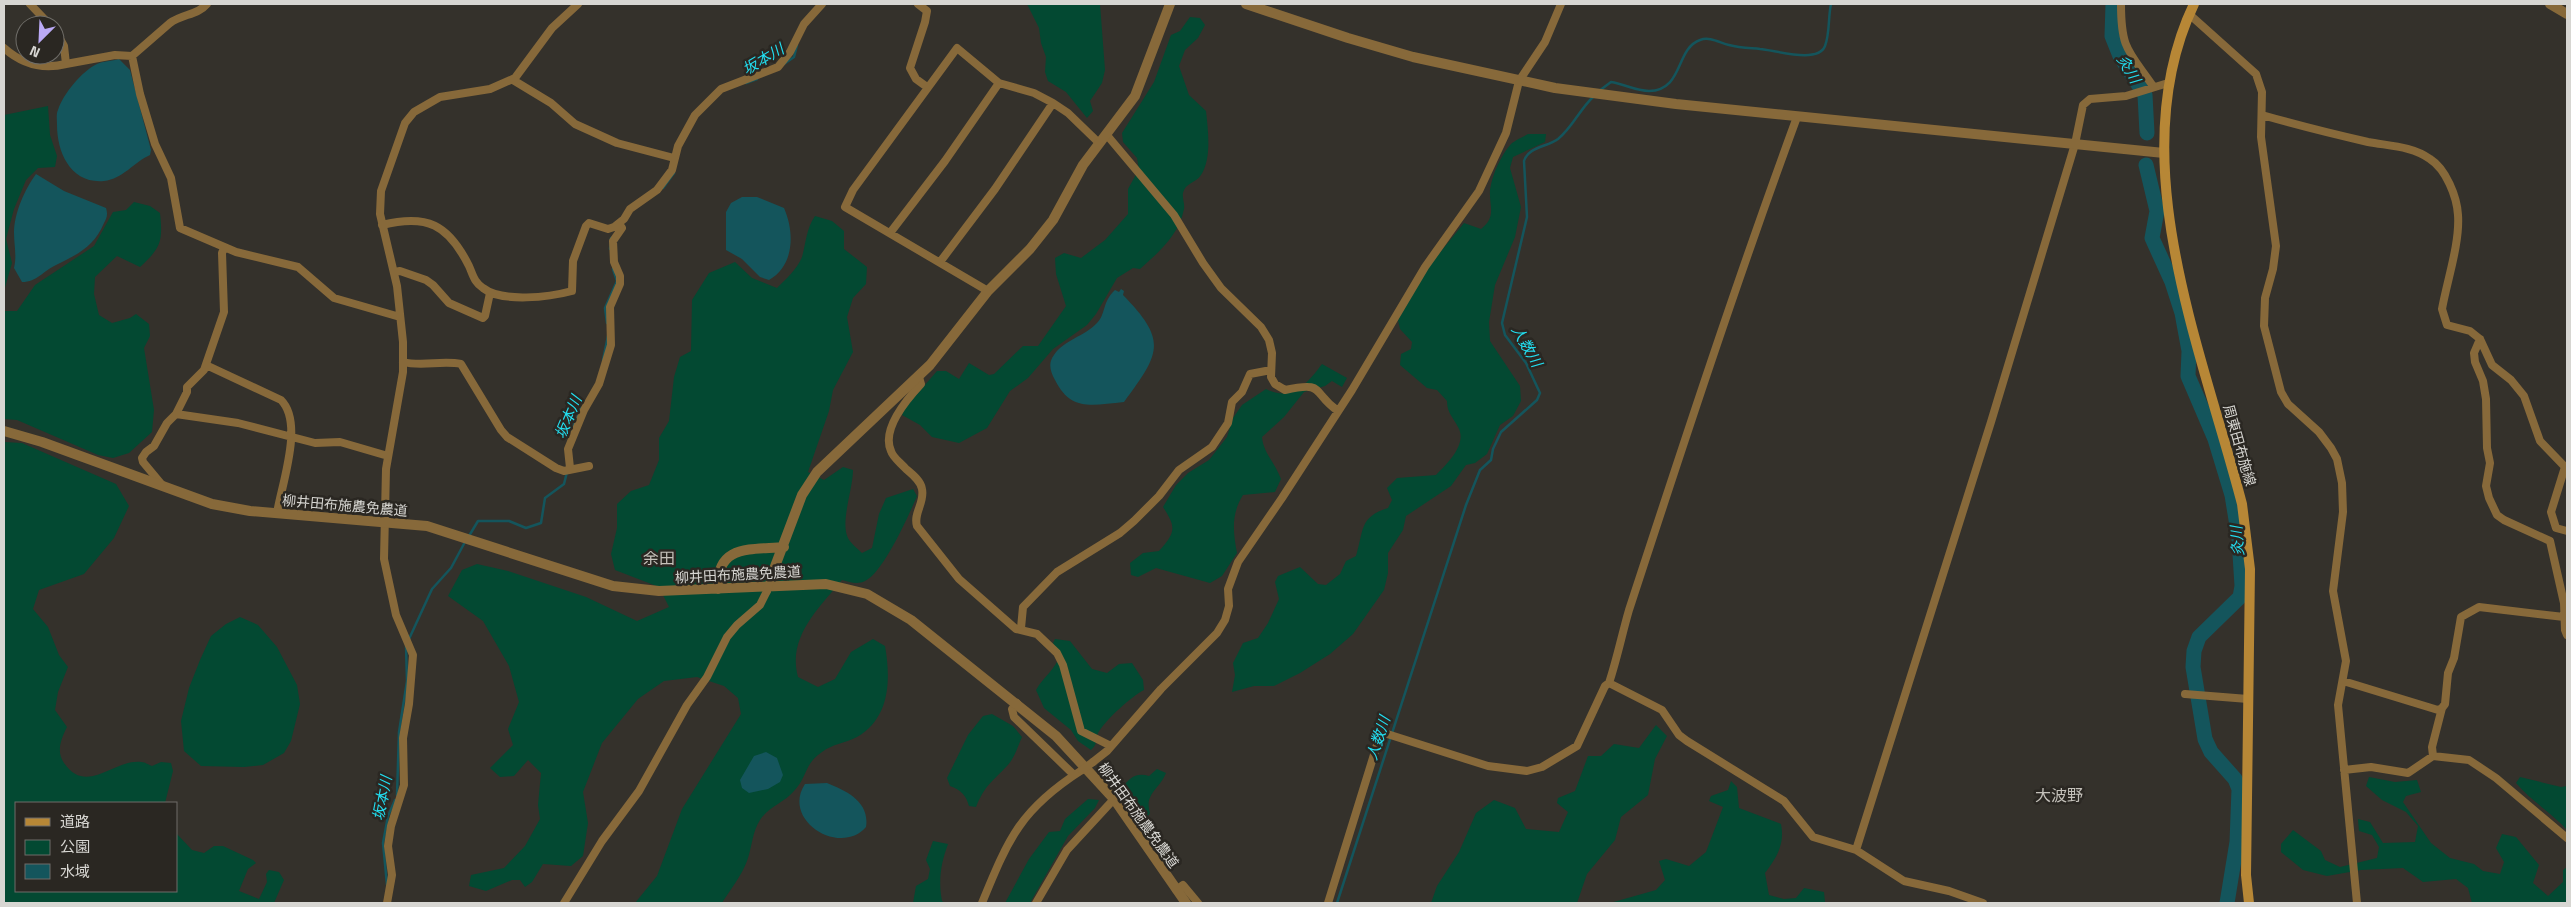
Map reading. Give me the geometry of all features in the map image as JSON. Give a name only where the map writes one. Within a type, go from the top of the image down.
[{"type":"main road","name":"周東田布施線","points":[[2192,9],[2168,83],[2164,119],[2164,153],[2173,246],[2246,523],[2250,569],[2246,875],[2249,903]]},
{"type":"street","points":[[30,4],[40,15]]},
{"type":"street","points":[[4,48],[14,57],[49,68],[115,55],[132,56],[170,22],[176,18],[199,11],[207,4]]},
{"type":"street","points":[[387,903],[392,875],[388,846],[391,826],[404,785],[403,738],[409,704],[413,655],[396,615],[387,581],[384,559],[388,456],[403,362],[394,272],[378,202],[405,123],[414,112],[440,97],[490,89],[513,80],[552,28],[578,4]]},
{"type":"street","points":[[382,226],[401,221],[424,221],[448,233],[468,265],[474,280],[490,293],[548,297],[572,291],[573,261],[586,226],[590,223],[608,229],[619,224],[630,209],[657,190],[669,176],[685,130],[706,103],[721,89],[778,67],[790,52],[804,24],[822,4]]},
{"type":"street","points":[[918,4],[927,11],[910,68],[916,79],[927,87]]},
{"type":"street","points":[[564,903],[602,841],[639,791],[687,705],[707,677],[727,637],[737,624],[760,605],[784,547],[802,495],[817,472],[919,377],[953,338],[988,291],[1030,249],[1053,220],[1083,165],[1136,96],[1170,4]]},
{"type":"street","points":[[1246,4],[1404,54],[1520,81],[1634,99],[2164,153]]},
{"type":"street","points":[[982,903],[1007,845],[1018,827],[1042,798],[1093,762],[1111,746],[1161,689],[1217,634],[1225,620],[1229,606],[1228,589],[1238,562],[1338,411],[1426,267],[1479,191],[1506,133],[1520,81],[1545,42],[1561,4]]},
{"type":"street","points":[[2121,4],[2121,30],[2124,45],[2151,87]]},
{"type":"street","points":[[2550,4],[2567,14]]},
{"type":"street","points":[[2192,9],[2252,68],[2262,92],[2261,138],[2276,246],[2273,269],[2265,298],[2264,326],[2281,392],[2297,414],[2319,432],[2337,459],[2342,483],[2343,512],[2333,591],[2346,661],[2338,705],[2357,903]]},
{"type":"street","points":[[988,291],[845,207],[853,190],[927,87],[957,48],[999,83],[1034,93],[1068,113],[1099,143]]},
{"type":"street","points":[[65,55],[66,64]]},
{"type":"street","points":[[132,56],[152,136],[170,178],[180,228],[224,248],[249,256],[298,267],[334,298],[400,318]]},
{"type":"street","points":[[513,80],[550,103],[575,124],[624,146],[674,158]]},
{"type":"street","points":[[890,233],[945,161],[999,83]]},
{"type":"street","points":[[1856,850],[1994,413],[2075,144],[2085,101],[2137,93],[2168,83]]},
{"type":"street","points":[[940,262],[943,255],[995,188],[1053,103]]},
{"type":"street","points":[[2262,115],[2338,135],[2407,149],[2432,160],[2445,176],[2458,215],[2457,232],[2442,309],[2443,318],[2447,324],[2470,331],[2480,339],[2492,365],[2511,380],[2524,396],[2540,442],[2566,468],[2550,512],[2556,528],[2567,531]]},
{"type":"street","points":[[1328,903],[1381,732],[1488,766],[1527,771],[1542,767],[1577,746],[1605,686],[1609,682],[1623,630],[1659,520],[1761,215],[1797,117]]},
{"type":"street","points":[[1106,134],[1174,215],[1203,263],[1221,288],[1261,327],[1269,340],[1272,353],[1271,377],[1280,388],[1285,390],[1305,386],[1314,388],[1338,411]]},
{"type":"street","points":[[570,468],[568,449],[584,410],[599,384],[611,345],[610,307],[620,284],[620,276],[613,254],[613,241],[622,228],[619,224]]},
{"type":"street","points":[[164,486],[142,462],[142,458],[154,446],[167,424],[176,414],[187,392],[187,387],[206,365],[224,312],[222,253],[224,248]]},
{"type":"street","points":[[394,272],[400,271],[426,280],[433,285],[449,304],[483,318],[490,293]]},
{"type":"street","points":[[2480,339],[2474,353],[2475,362],[2483,381],[2486,399],[2487,448],[2490,464],[2486,486],[2489,498],[2497,515],[2504,520],[2550,541],[2564,603],[2567,635]]},
{"type":"street","points":[[403,362],[410,364],[448,361],[461,364],[484,404],[507,437],[556,468],[564,471],[570,468],[589,466]]},
{"type":"street","points":[[206,365],[281,400],[287,405],[291,422],[290,458],[277,513]]},
{"type":"street","points":[[1021,628],[1021,612],[1026,602],[1044,587],[1057,572],[1120,533],[1134,521],[1155,500],[1179,470],[1212,447],[1228,423],[1232,402],[1242,392],[1250,374],[1271,370]]},
{"type":"street","points":[[919,377],[921,384],[901,405],[892,425],[889,443],[890,451],[920,483],[923,491],[914,518],[917,526],[959,579],[1016,629],[1021,628],[1037,634],[1056,653],[1063,665],[1081,731],[1111,746]]},
{"type":"street","points":[[176,414],[238,423],[315,443],[340,442],[388,456]]},
{"type":"street","name":"柳井田布施農免農道","points":[[4,431],[42,442],[212,504],[277,513],[427,526],[613,586],[659,591],[819,584],[846,588],[867,594],[911,620],[1056,736],[1114,799],[1186,903]]},
{"type":"street","points":[[718,589],[719,568],[724,559],[733,553],[784,547]]},
{"type":"street","points":[[2433,756],[2432,747],[2461,617],[2479,607],[2564,617]]},
{"type":"street","points":[[2343,681],[2438,710],[2442,708]]},
{"type":"street","points":[[1609,682],[1662,710],[1679,735],[1687,742],[1784,801],[1813,837],[1856,850],[1904,881],[1950,891],[1983,903]]},
{"type":"street","points":[[2187,694],[2248,699]]},
{"type":"street","points":[[1016,703],[1012,709],[1014,717],[1074,775]]},
{"type":"street","points":[[2344,770],[2371,767],[2408,773],[2433,756],[2469,760],[2567,838]]},
{"type":"street","points":[[1036,903],[1067,850],[1114,799]]},
{"type":"street","points":[[1176,890],[1183,885],[1198,903]]},
{"type":"green space","points":[[1027,4],[1100,4],[1105,70],[1102,83],[1090,101],[1093,111],[1087,118],[1066,92],[1048,81],[1045,72],[1046,57],[1041,43],[1039,28]]},
{"type":"green space","points":[[1190,17],[1200,18],[1205,25],[1198,38],[1185,50],[1179,66],[1189,95],[1206,111],[1208,152],[1201,175],[1184,190],[1184,209],[1178,227],[1161,249],[1140,269],[1133,268],[1117,278],[1096,314],[1087,325],[1053,349],[1028,378],[1010,391],[987,428],[959,443],[932,437],[920,425],[902,415],[905,408],[937,371],[946,371],[959,379],[969,363],[989,375],[994,374],[1023,346],[1038,346],[1066,306],[1056,274],[1055,258],[1064,253],[1081,258],[1105,240],[1128,214],[1128,189],[1139,169],[1137,158],[1123,142],[1122,133],[1154,82],[1171,35],[1180,31]]},
{"type":"green space","points":[[48,106],[50,135],[57,156],[55,167],[38,168],[26,180],[14,209],[6,239],[12,263],[4,291],[4,115]]},
{"type":"green space","points":[[1528,134],[1546,134],[1545,142],[1513,157],[1510,168],[1521,207],[1515,237],[1495,285],[1489,322],[1490,341],[1520,386],[1521,401],[1513,416],[1500,425],[1487,454],[1475,463],[1466,465],[1451,486],[1406,516],[1403,530],[1388,553],[1388,573],[1384,590],[1353,634],[1330,654],[1300,673],[1274,686],[1254,686],[1232,692],[1235,675],[1233,663],[1243,643],[1258,638],[1268,623],[1279,599],[1275,582],[1278,576],[1300,567],[1318,584],[1326,585],[1340,574],[1346,561],[1356,556],[1367,520],[1388,508],[1392,500],[1387,488],[1397,478],[1436,475],[1455,453],[1460,440],[1460,433],[1449,412],[1447,401],[1437,390],[1427,388],[1400,365],[1401,354],[1411,349],[1412,342],[1400,329],[1398,320],[1429,266],[1464,223],[1481,229],[1486,225],[1491,216],[1490,190],[1497,166],[1511,144]]},
{"type":"green space","points":[[134,202],[150,206],[160,213],[161,237],[159,243],[140,267],[117,256],[95,277],[94,294],[99,315],[112,323],[130,318],[136,314],[149,324],[150,336],[144,348],[154,410],[152,432],[129,453],[113,458],[98,455],[17,420],[4,419],[4,311],[17,311],[35,285],[94,246],[113,212],[126,210]]},
{"type":"green space","points":[[815,216],[832,221],[844,231],[844,249],[867,267],[866,284],[853,298],[847,317],[853,352],[833,390],[829,411],[808,472],[824,480],[843,467],[853,470],[845,523],[849,540],[862,553],[872,548],[879,514],[886,498],[913,489],[917,496],[895,543],[880,567],[865,581],[854,583],[842,580],[807,624],[797,649],[798,677],[818,687],[835,679],[851,652],[873,639],[885,646],[887,659],[886,697],[882,709],[868,729],[857,737],[830,747],[816,757],[794,791],[764,815],[755,830],[745,866],[722,903],[635,903],[657,876],[682,809],[741,714],[738,698],[724,686],[697,677],[664,681],[638,699],[602,743],[583,792],[588,823],[583,856],[571,866],[543,864],[532,882],[525,887],[520,880],[512,880],[486,891],[469,886],[471,875],[504,868],[525,846],[540,819],[538,805],[541,773],[528,760],[514,776],[500,777],[490,768],[513,745],[508,729],[519,702],[509,666],[483,621],[448,596],[462,570],[477,564],[508,571],[586,597],[637,621],[669,607],[659,587],[615,570],[611,554],[617,528],[617,504],[631,491],[649,485],[659,460],[659,438],[669,421],[674,377],[680,357],[691,351],[692,300],[709,273],[735,262],[752,278],[777,288],[791,274],[800,261],[808,231]]},
{"type":"green space","points":[[1322,364],[1347,378],[1342,387],[1332,381],[1325,386],[1304,392],[1284,417],[1262,437],[1265,448],[1281,479],[1275,492],[1243,495],[1236,509],[1234,523],[1237,553],[1222,576],[1210,583],[1156,568],[1138,577],[1131,575],[1130,563],[1143,553],[1159,551],[1171,535],[1171,520],[1163,507],[1176,485],[1188,473],[1209,460],[1227,437],[1233,418],[1242,405],[1266,389],[1284,393],[1298,389],[1311,378]]},
{"type":"green space","points":[[4,442],[22,443],[116,484],[129,506],[114,538],[84,574],[39,590],[33,609],[48,627],[59,655],[68,667],[58,692],[55,710],[67,727],[60,745],[60,754],[64,763],[73,772],[82,776],[101,774],[120,766],[142,762],[152,766],[161,762],[171,763],[173,771],[165,802],[15,802],[15,892],[178,892],[178,835],[192,850],[204,853],[214,846],[223,846],[253,860],[256,863],[248,869],[239,891],[259,899],[267,882],[266,874],[269,870],[279,872],[284,880],[274,903],[4,903]]},
{"type":"green space","points":[[240,617],[258,625],[277,647],[297,685],[300,704],[291,741],[284,753],[263,765],[244,767],[201,766],[184,751],[181,721],[189,688],[211,636],[226,624]]},
{"type":"green space","points":[[1055,639],[1070,641],[1092,669],[1107,673],[1119,664],[1132,663],[1143,680],[1144,690],[1112,715],[1098,733],[1096,744],[1091,750],[1078,741],[1071,730],[1044,708],[1036,690],[1055,665],[1060,655],[1053,643]]},
{"type":"green space","points":[[992,714],[1013,726],[1022,737],[1012,760],[986,789],[976,807],[969,806],[965,796],[950,786],[947,778],[968,735],[983,716]]},
{"type":"green space","points":[[1656,725],[1667,736],[1655,759],[1648,795],[1621,817],[1615,840],[1587,874],[1577,903],[1431,903],[1437,886],[1459,852],[1476,813],[1494,800],[1515,808],[1526,829],[1559,832],[1568,812],[1557,803],[1558,798],[1575,791],[1588,756],[1601,756],[1614,744],[1639,748]]},
{"type":"green space","points":[[1157,769],[1166,773],[1151,796],[1149,801],[1150,813],[1146,819],[1122,802],[1121,789],[1133,777],[1140,775],[1149,776]]},
{"type":"green space","points":[[2369,777],[2395,782],[2417,780],[2421,792],[2406,796],[2403,802],[2431,843],[2450,858],[2474,864],[2483,871],[2500,874],[2504,862],[2496,848],[2502,834],[2516,837],[2539,865],[2533,883],[2548,896],[2563,882],[2563,870],[2567,867],[2567,903],[2472,903],[2468,888],[2456,879],[2423,882],[2403,868],[2361,870],[2327,876],[2303,870],[2281,852],[2281,844],[2293,830],[2321,851],[2325,860],[2340,867],[2377,858],[2379,847],[2372,835],[2359,831],[2358,819],[2370,822],[2383,843],[2415,842],[2418,826],[2406,812],[2382,800],[2366,786]]},
{"type":"green space","points":[[2520,777],[2561,787],[2567,786],[2567,830],[2516,783]]},
{"type":"green space","points":[[1731,781],[1737,787],[1739,808],[1781,824],[1781,844],[1765,873],[1769,895],[1784,899],[1796,898],[1804,888],[1824,892],[1825,902],[1610,903],[1656,890],[1665,880],[1659,861],[1666,859],[1689,866],[1706,852],[1723,807],[1709,801],[1711,796],[1728,790]]},
{"type":"green space","points":[[1088,799],[1099,800],[1095,808],[1068,836],[1030,903],[1005,903],[1029,859],[1049,832],[1060,831],[1065,819]]},
{"type":"green space","points":[[933,841],[948,844],[940,879],[942,901],[945,903],[913,903],[916,886],[928,879],[930,869],[926,860]]},
{"type":"water","points":[[119,59],[130,70],[151,150],[150,155],[111,180],[93,181],[75,172],[63,156],[58,136],[57,113],[60,104],[79,77],[99,63]]},
{"type":"water","points":[[36,174],[64,191],[106,208],[107,216],[100,231],[84,249],[51,267],[36,278],[22,282],[14,268],[14,225],[21,202]]},
{"type":"water","points":[[742,197],[757,197],[784,208],[788,218],[791,238],[788,258],[777,274],[769,280],[760,277],[742,259],[726,250],[726,212],[731,203]]},
{"type":"water","points":[[1121,289],[1124,291],[1123,295],[1147,324],[1153,336],[1154,347],[1151,359],[1124,402],[1092,405],[1075,402],[1061,390],[1055,380],[1050,367],[1052,358],[1063,346],[1097,323],[1111,294],[1115,290],[1119,292]]},
{"type":"water","points":[[766,752],[777,758],[783,775],[780,782],[768,789],[749,793],[742,788],[740,780],[754,756]]},
{"type":"water","points":[[827,783],[849,794],[861,804],[866,818],[866,827],[855,835],[842,838],[829,836],[817,830],[807,821],[801,810],[800,797],[805,784]]},
{"type":"waterway","name":"人数川","points":[[1599,91],[1611,82],[1644,91],[1660,89],[1674,77],[1686,52],[1692,45],[1704,39],[1711,39],[1729,45],[1796,55],[1814,54],[1821,51],[1825,46],[1828,36],[1831,4]]},
{"type":"waterway","name":"灸川","points":[[2113,4],[2112,36],[2120,56],[2145,95],[2147,133]]},
{"type":"waterway","name":"坂本川","points":[[784,64],[794,57],[797,45]]},
{"type":"waterway","name":"坂本川","points":[[746,83],[757,79]]},
{"type":"waterway","name":"人数川","points":[[1337,903],[1466,505],[1480,470],[1491,460],[1493,449],[1501,432],[1537,400],[1540,393],[1526,363],[1505,335],[1502,323],[1527,217],[1524,161],[1529,153],[1554,142],[1563,135],[1593,97]]},
{"type":"waterway","name":"灸川","points":[[2146,165],[2157,211],[2152,238],[2172,282],[2182,313],[2189,351],[2188,376],[2215,439],[2232,495],[2239,538],[2242,586],[2240,597],[2199,637],[2194,651],[2193,667],[2205,739],[2211,752],[2235,779],[2239,789],[2237,842],[2227,903]]},
{"type":"waterway","name":"坂本川","points":[[663,188],[674,173]]},
{"type":"waterway","name":"坂本川","points":[[610,249],[611,238]]},
{"type":"waterway","name":"坂本川","points":[[607,323],[605,308],[617,281],[613,269]]},
{"type":"waterway","name":"坂本川","points":[[603,360],[608,336]]},
{"type":"waterway","name":"坂本川","points":[[572,430],[581,408]]},
{"type":"waterway","name":"坂本川","points":[[469,536],[478,521],[509,521],[526,528],[541,523],[545,498],[564,484],[567,472]]},
{"type":"waterway","name":"坂本川","points":[[409,639],[432,589],[451,568],[466,540]]},
{"type":"waterway","name":"坂本川","points":[[397,795],[399,732],[407,681],[406,646]]},
{"type":"waterway","name":"坂本川","points":[[387,885],[383,843],[388,816],[395,800]]},
{"type":"district","name":"余田","points":[[659,558]]},
{"type":"district","name":"大波野","points":[[2059,795]]}]
